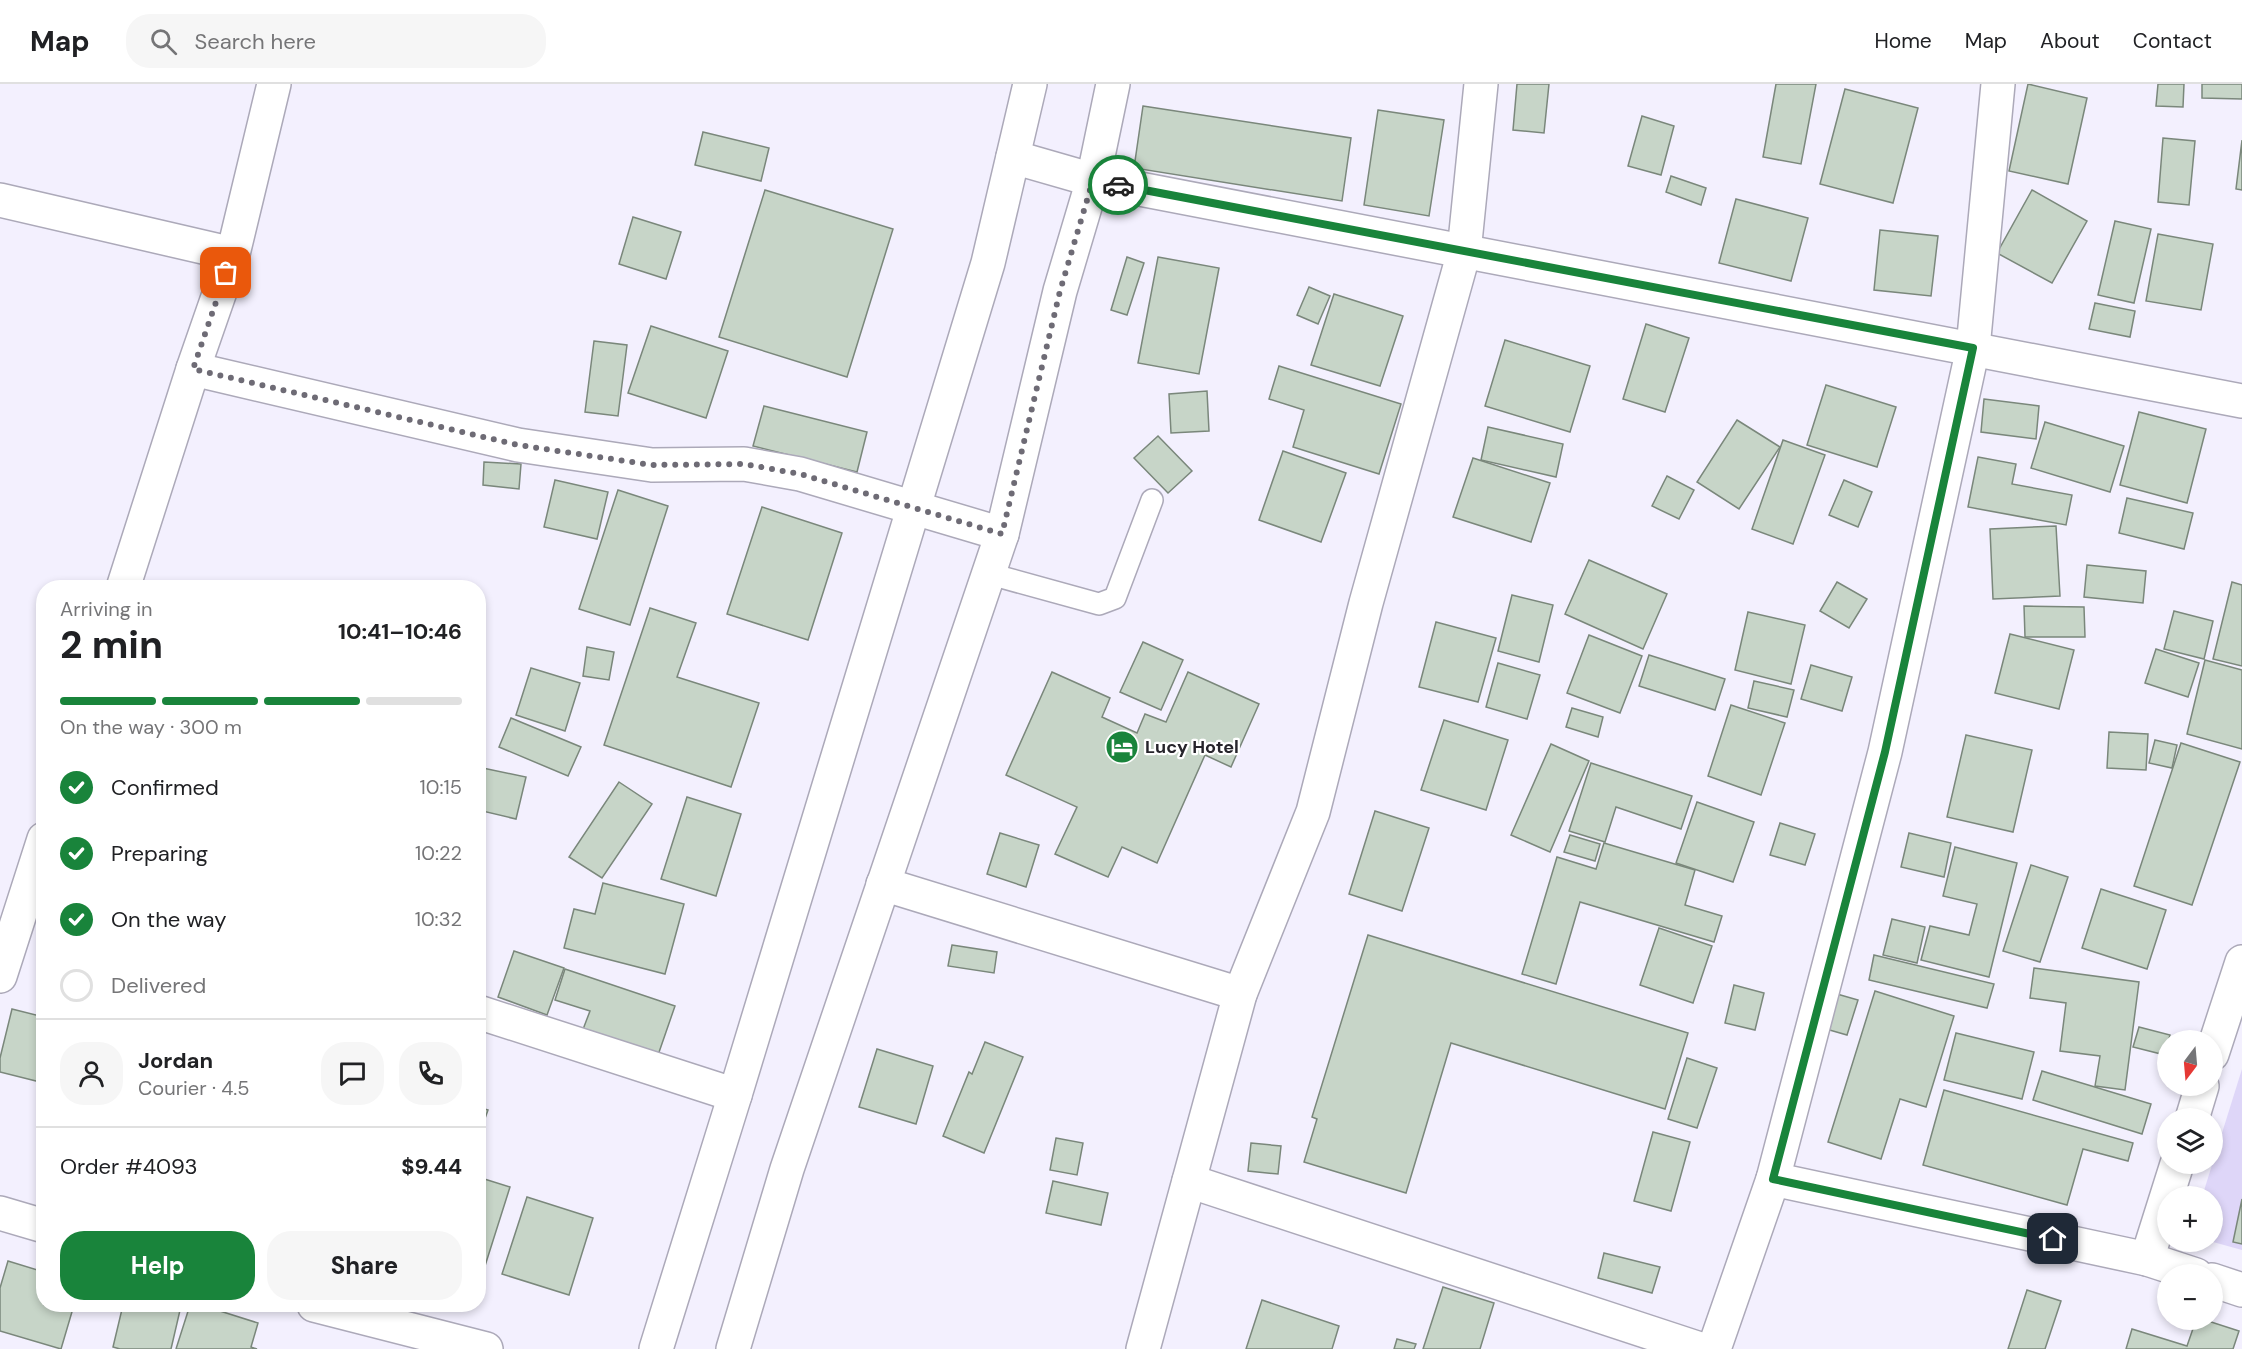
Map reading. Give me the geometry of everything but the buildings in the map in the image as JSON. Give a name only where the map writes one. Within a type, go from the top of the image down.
[{"type":"main road","points":[[126,580],[193,369],[233,254],[274,84]]},
{"type":"main road","points":[[656,1349],[988,262],[1030,84]]},
{"type":"main road","points":[[733,1349],[787,1169],[990,574],[1002,534],[1060,291],[1093,180],[1113,84]]},
{"type":"main road","points":[[1143,1349],[1240,994],[1312,812],[1366,603],[1464,252],[1481,84]]},
{"type":"main road","points":[[1714,1349],[1773,1179],[1885,752],[1973,348],[1998,84]]},
{"type":"main road","points":[[1014,157],[1093,180],[2242,401]]},
{"type":"main road","points":[[0,200],[233,254]]},
{"type":"main road","points":[[193,369],[518,445],[652,465],[744,464],[800,474],[1002,534]]},
{"type":"main road","points":[[0,976],[36,864]]},
{"type":"main road","points":[[883,884],[1240,994]]},
{"type":"main road","points":[[2220,1030],[2242,962]]},
{"type":"main road","points":[[486,1015],[735,1095]]},
{"type":"main road","points":[[2147,1260],[2174,1174]]},
{"type":"main road","points":[[1773,1179],[2160,1264]]},
{"type":"main road","points":[[1189,1181],[1700,1349]]},
{"type":"main road","points":[[0,1213],[36,1224]]},
{"type":"main road","points":[[2223,1284],[2242,1290]]},
{"type":"main road","points":[[341,1312],[486,1349]]},
{"type":"lane","points":[[990,574],[1100,603],[1115,598],[1152,500]]},
{"type":"shaded area","points":[[2242,1069],[2242,1250],[2223,1245],[2223,1186],[2205,1186],[2209,1174],[2223,1174],[2223,1130]]},
{"type":"way so far","points":[[226,273],[193,369],[518,445],[652,465],[744,464],[800,474],[1002,534],[1060,291],[1093,180],[1118,185]]},
{"type":"place","name":"Lucy Hotel","points":[[1122,747]]},
{"type":"route","points":[[1118,185],[1973,348],[1885,752],[1773,1179],[2053,1239]]}]
